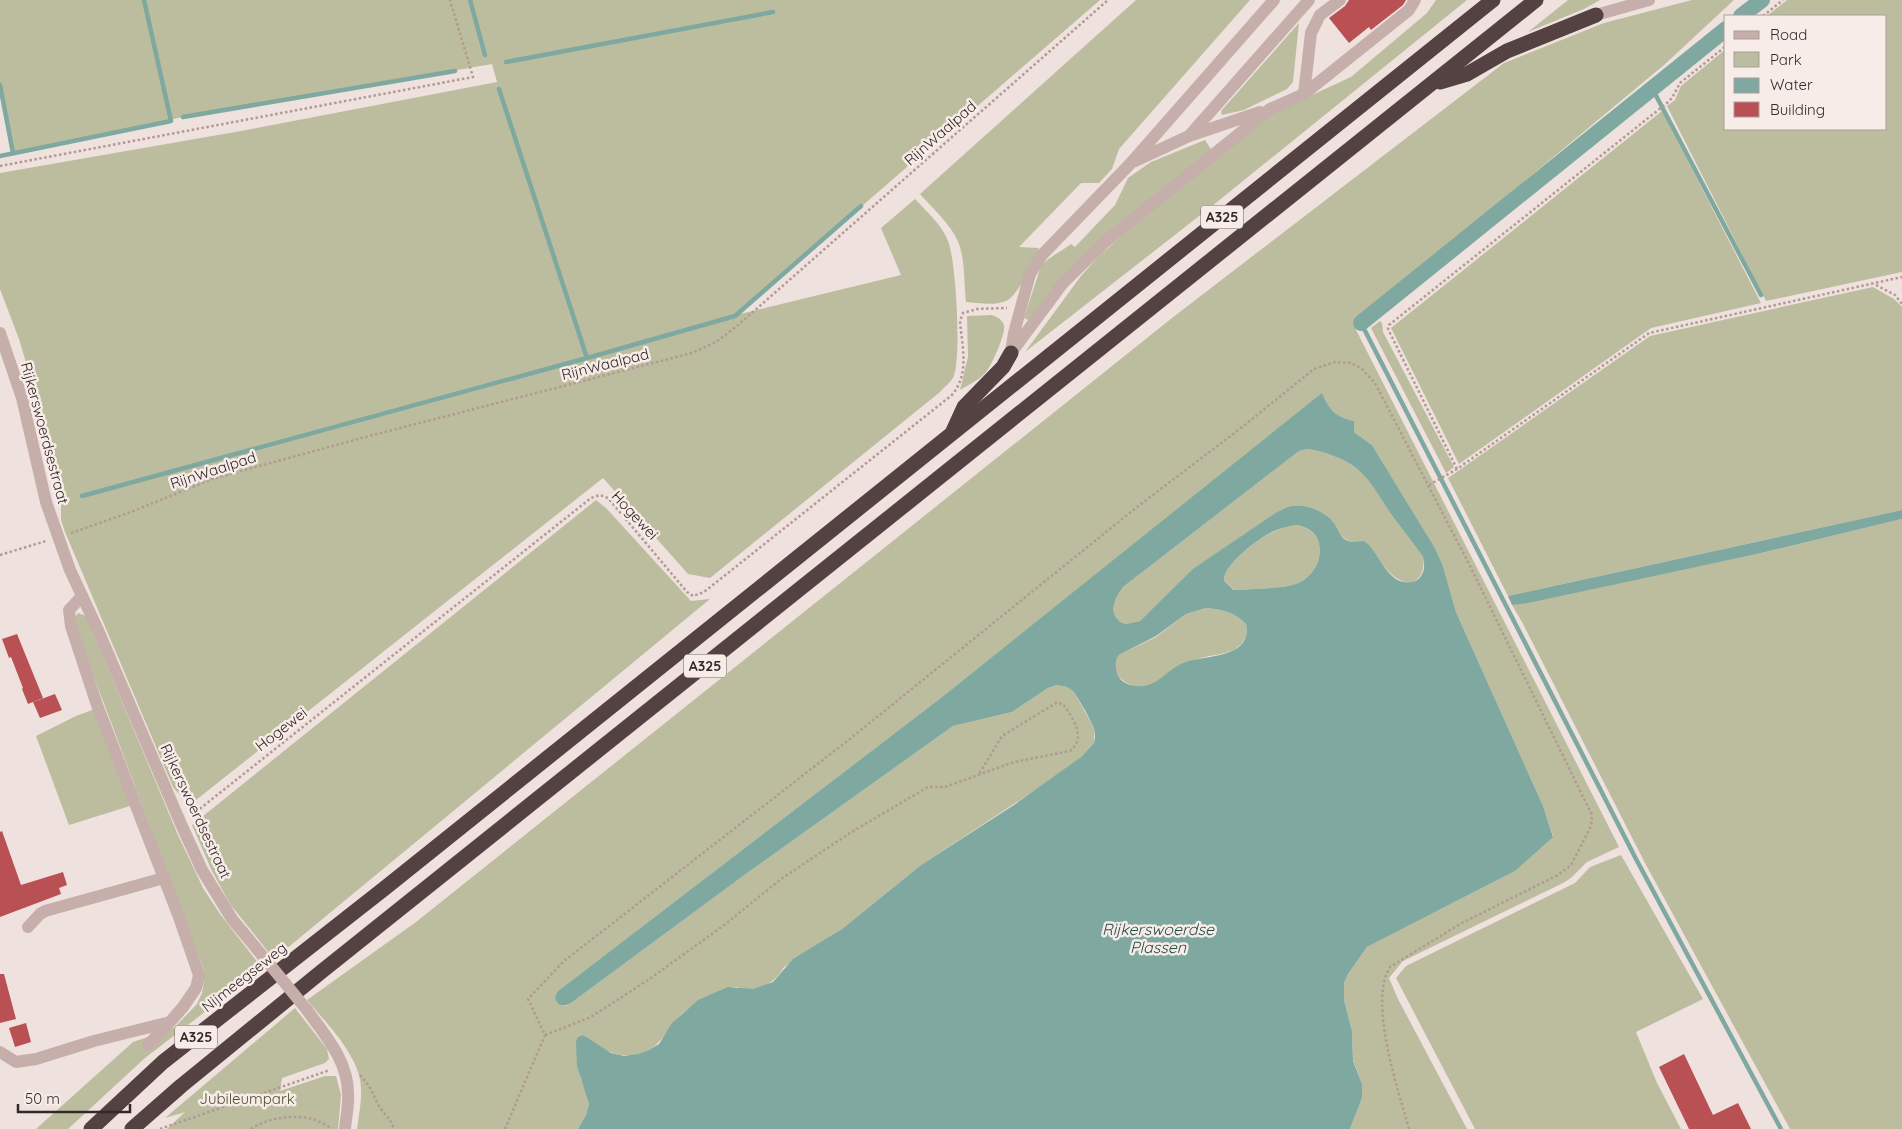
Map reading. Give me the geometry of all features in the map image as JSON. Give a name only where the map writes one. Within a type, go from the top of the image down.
[{"type":"highway","name":"A325","points":[[951,435],[1493,0]]},
{"type":"highway","name":"A325","points":[[132,1129],[181,1086],[321,972],[1536,0]]},
{"type":"highway","points":[[1431,84],[1467,74],[1506,51],[1596,15]]},
{"type":"highway","points":[[951,435],[964,407],[1003,367],[1011,353]]},
{"type":"highway","name":"Nijmeegseweg","points":[[91,1129],[164,1062],[951,435]]},
{"type":"street","points":[[1011,353],[1014,333],[1030,274],[1042,255],[1130,164],[1274,0]]},
{"type":"street","points":[[1189,136],[1309,0]]},
{"type":"street","points":[[1304,94],[1312,33],[1320,15],[1340,0]]},
{"type":"street","points":[[1130,164],[1189,136],[1270,109],[1304,94],[1409,10],[1415,0]]},
{"type":"street","points":[[1596,15],[1620,0]]},
{"type":"street","points":[[1596,15],[1649,0]]},
{"type":"street","points":[[1011,353],[1063,283],[1105,242],[1270,109]]},
{"type":"street","name":"Rijkerswoerdsestraat","points":[[0,333],[22,398],[46,502],[70,570],[202,870],[232,919],[307,1010],[335,1048],[342,1065],[349,1092],[346,1129]]},
{"type":"street","points":[[82,596],[69,610],[72,626],[97,705],[193,954],[199,975],[196,988],[183,1007],[148,1045]]},
{"type":"street","points":[[28,928],[45,911],[164,878]]},
{"type":"street","points":[[0,1052],[16,1062],[36,1059],[94,1041],[170,1022]]},
{"type":"path","points":[[0,166],[473,77],[450,0]]},
{"type":"path","name":"RijnWaalpad","points":[[0,555],[131,512],[212,479],[369,436],[692,353],[716,342],[1108,0]]},
{"type":"path","points":[[1764,15],[1783,0]]},
{"type":"path","points":[[1457,469],[1388,329],[1388,325],[1667,103],[1680,83],[1724,48]]},
{"type":"path","points":[[1428,485],[1450,474],[1649,333],[1902,277]]},
{"type":"path","points":[[1874,284],[1895,295],[1902,304]]},
{"type":"path","name":"Hogewei","points":[[181,824],[591,498],[600,495],[608,498],[687,592],[693,596],[704,592],[952,395],[960,384],[963,374],[960,321],[963,313],[977,309],[1021,308]]},
{"type":"path","points":[[545,1035],[528,999],[564,961],[851,738],[1314,369],[1335,362],[1350,363],[1361,368],[1375,383],[1473,573],[1592,815],[1591,826],[1571,865],[1558,876],[1460,924],[1390,967],[1384,975],[1381,1003],[1385,1038],[1409,1129]]},
{"type":"path","points":[[505,1129],[545,1035],[590,1017],[648,980],[723,926],[781,879],[850,833],[928,788],[945,787],[1014,762],[1060,755],[1070,751],[1076,746],[1079,738],[1076,724],[1063,704],[1056,703],[1002,736],[979,774]]},
{"type":"path","points":[[160,1129],[342,1065],[357,1072],[369,1086],[380,1108],[390,1120],[394,1129]]},
{"type":"path","points":[[251,1129],[259,1123],[289,1116],[311,1118],[339,1129]]},
{"type":"green space","points":[[0,0],[1100,0],[736,315],[901,275],[881,228],[915,199],[942,229],[951,252],[957,310],[956,368],[953,378],[940,392],[710,578],[688,574],[603,478],[196,800],[186,801],[173,787],[61,520],[61,503],[42,416],[19,339],[0,289],[0,173],[241,131],[497,82],[492,64],[183,117],[13,153],[0,88]]},
{"type":"green space","points":[[1136,0],[1250,0],[1119,149],[1112,169],[1099,183],[1081,183],[1019,247],[1039,248],[1029,269],[1011,298],[1006,301],[986,304],[966,302],[963,260],[960,247],[943,219],[920,194]]},
{"type":"green space","points":[[1436,0],[1467,0],[1217,202],[1025,352],[1081,276],[1099,256],[1125,233],[1269,115],[1351,77],[1427,13]]},
{"type":"green space","points":[[1568,0],[1600,0],[1584,9],[1528,32]]},
{"type":"green space","points":[[1692,0],[1734,0],[1664,65],[1353,324],[1619,847],[1587,862],[1571,878],[1563,883],[1403,961],[1389,978],[1398,999],[1467,1129],[1350,1129],[1362,1098],[1362,1084],[1353,1060],[1352,1031],[1344,1000],[1344,983],[1367,947],[1515,871],[1553,836],[1543,806],[1456,612],[1443,566],[1435,548],[1372,445],[1354,432],[1354,421],[1338,415],[1330,409],[1322,394],[942,697],[558,991],[561,1006],[571,1003],[743,876],[953,726],[1012,712],[1048,688],[1057,685],[1067,687],[1074,692],[1094,728],[1094,743],[1081,757],[1049,781],[921,865],[842,929],[784,967],[777,977],[762,987],[742,989],[731,987],[709,996],[685,1011],[654,1047],[639,1054],[623,1055],[609,1052],[583,1035],[580,1077],[589,1104],[586,1115],[578,1129],[357,1129],[361,1102],[359,1075],[344,1045],[307,1000],[416,922],[1172,318],[1504,63],[1604,23]]},
{"type":"green space","points":[[1787,0],[1902,0],[1902,272],[1766,301],[1667,106],[1675,100],[1681,86],[1724,51],[1724,130],[1887,130],[1887,15],[1768,15]]},
{"type":"green space","points":[[1299,23],[1293,82],[1287,89],[1244,110],[1222,115],[1221,111]]},
{"type":"green space","points":[[1662,111],[1761,303],[1651,328],[1459,464],[1391,328]]},
{"type":"green space","points":[[1205,140],[1211,149],[1028,320],[1024,318],[1041,266],[1048,259],[1071,244],[1075,247],[1115,205],[1128,178],[1151,162]]},
{"type":"green space","points":[[1873,287],[1894,299],[1902,307],[1902,510],[1508,596],[1448,478],[1650,336]]},
{"type":"green space","points":[[992,315],[1001,320],[1004,325],[998,349],[984,375],[960,390],[968,357],[967,316]]},
{"type":"green space","points":[[1380,321],[1383,332],[1454,467],[1446,473],[1371,328]]},
{"type":"green space","points":[[1307,449],[1323,452],[1344,461],[1368,479],[1423,557],[1423,569],[1415,581],[1404,582],[1393,576],[1366,543],[1352,542],[1344,538],[1333,522],[1324,514],[1312,508],[1294,506],[1284,508],[1274,514],[1193,570],[1140,621],[1126,624],[1120,622],[1115,616],[1113,609],[1116,598],[1123,587],[1299,451]]},
{"type":"green space","points":[[596,500],[607,509],[691,601],[710,599],[274,959],[230,904],[212,871],[192,825]]},
{"type":"green space","points":[[1902,519],[1902,1129],[1790,1129],[1645,863],[1512,605],[1757,554]]},
{"type":"green space","points":[[1297,525],[1311,531],[1318,540],[1319,557],[1310,575],[1298,583],[1273,588],[1235,590],[1224,581],[1229,567],[1252,545],[1268,534]]},
{"type":"green space","points":[[1206,608],[1228,612],[1246,624],[1247,632],[1241,644],[1223,654],[1201,658],[1184,664],[1150,686],[1136,686],[1122,680],[1115,669],[1119,655],[1156,637],[1186,614]]},
{"type":"green space","points":[[78,613],[86,616],[178,835],[203,888],[220,914],[262,968],[145,1058],[68,1129],[36,1129],[133,1042],[174,1028],[197,1004],[202,993],[204,981],[204,970],[73,621]]},
{"type":"green space","points":[[95,709],[130,806],[69,825],[36,736],[76,716]]},
{"type":"green space","points":[[1621,855],[1703,999],[1636,1032],[1657,1083],[1681,1129],[1475,1129],[1396,978],[1406,966],[1575,883],[1590,867]]},
{"type":"green space","name":"Jubileumpark","points":[[295,1008],[327,1049],[329,1059],[325,1063],[282,1078],[280,1091],[325,1076],[336,1076],[341,1095],[338,1129],[167,1129],[185,1112],[165,1118]]},
{"type":"water","name":"Rijkerswoerdse Plassen","points":[[1322,393],[1327,404],[1334,412],[1354,421],[1354,432],[1372,445],[1435,548],[1443,566],[1456,612],[1543,806],[1553,837],[1515,871],[1367,947],[1348,974],[1344,983],[1344,1000],[1352,1031],[1353,1061],[1362,1084],[1362,1098],[1350,1129],[578,1129],[586,1115],[589,1104],[577,1066],[576,1041],[578,1037],[583,1035],[611,1053],[624,1056],[638,1054],[659,1044],[672,1023],[698,1000],[728,987],[753,989],[773,982],[793,959],[842,929],[921,865],[1014,805],[1081,757],[1094,743],[1094,728],[1074,692],[1067,687],[1057,685],[1048,688],[1012,712],[953,726],[743,876],[571,1003],[563,1006],[558,1002],[555,997],[558,991],[942,697]],"holes":[[[1307,449],[1323,452],[1344,461],[1361,472],[1367,479],[1423,557],[1424,568],[1416,581],[1403,582],[1396,579],[1390,574],[1370,546],[1364,541],[1352,542],[1345,540],[1334,523],[1319,511],[1307,507],[1294,506],[1274,514],[1193,569],[1140,621],[1126,624],[1120,622],[1115,616],[1113,609],[1116,598],[1123,587],[1299,451]],[[1301,526],[1316,536],[1320,551],[1317,564],[1310,575],[1298,583],[1273,588],[1234,590],[1224,581],[1229,567],[1243,552],[1260,539],[1286,527]],[[1206,608],[1228,612],[1238,617],[1246,624],[1246,635],[1243,643],[1236,649],[1226,653],[1179,665],[1154,683],[1140,686],[1131,685],[1121,679],[1117,673],[1116,666],[1119,655],[1156,636],[1186,614]]]},
{"type":"water","points":[[1902,510],[1902,519],[1757,554],[1528,603],[1512,605],[1508,596]]},
{"type":"building","points":[[1349,0],[1406,0],[1403,5],[1371,30],[1369,27],[1349,43],[1329,18],[1345,6]]},
{"type":"building","points":[[17,634],[43,698],[28,704],[11,657],[9,658],[2,639]]},
{"type":"building","points":[[55,694],[62,710],[40,718],[33,702]]},
{"type":"building","points":[[2,831],[21,885],[63,872],[67,885],[59,888],[61,894],[0,917],[0,832]]},
{"type":"building","points":[[0,974],[4,974],[16,1019],[0,1023]]},
{"type":"building","points":[[26,1023],[31,1042],[15,1047],[9,1028]]},
{"type":"building","points":[[1684,1054],[1713,1115],[1738,1103],[1751,1129],[1689,1129],[1659,1067]]},
{"type":"waterway","points":[[0,156],[171,121],[144,0]]},
{"type":"waterway","points":[[470,0],[485,55]]},
{"type":"waterway","points":[[1742,15],[1762,0]]},
{"type":"waterway","points":[[506,62],[773,12]]},
{"type":"waterway","points":[[1361,323],[1724,31]]},
{"type":"waterway","points":[[183,117],[455,71]]},
{"type":"waterway","points":[[0,85],[13,153]]},
{"type":"waterway","points":[[1652,88],[1761,295]]},
{"type":"waterway","points":[[499,89],[587,358]]},
{"type":"waterway","points":[[82,496],[735,316],[861,206]]},
{"type":"waterway","points":[[1361,323],[1636,859],[1781,1129]]}]
